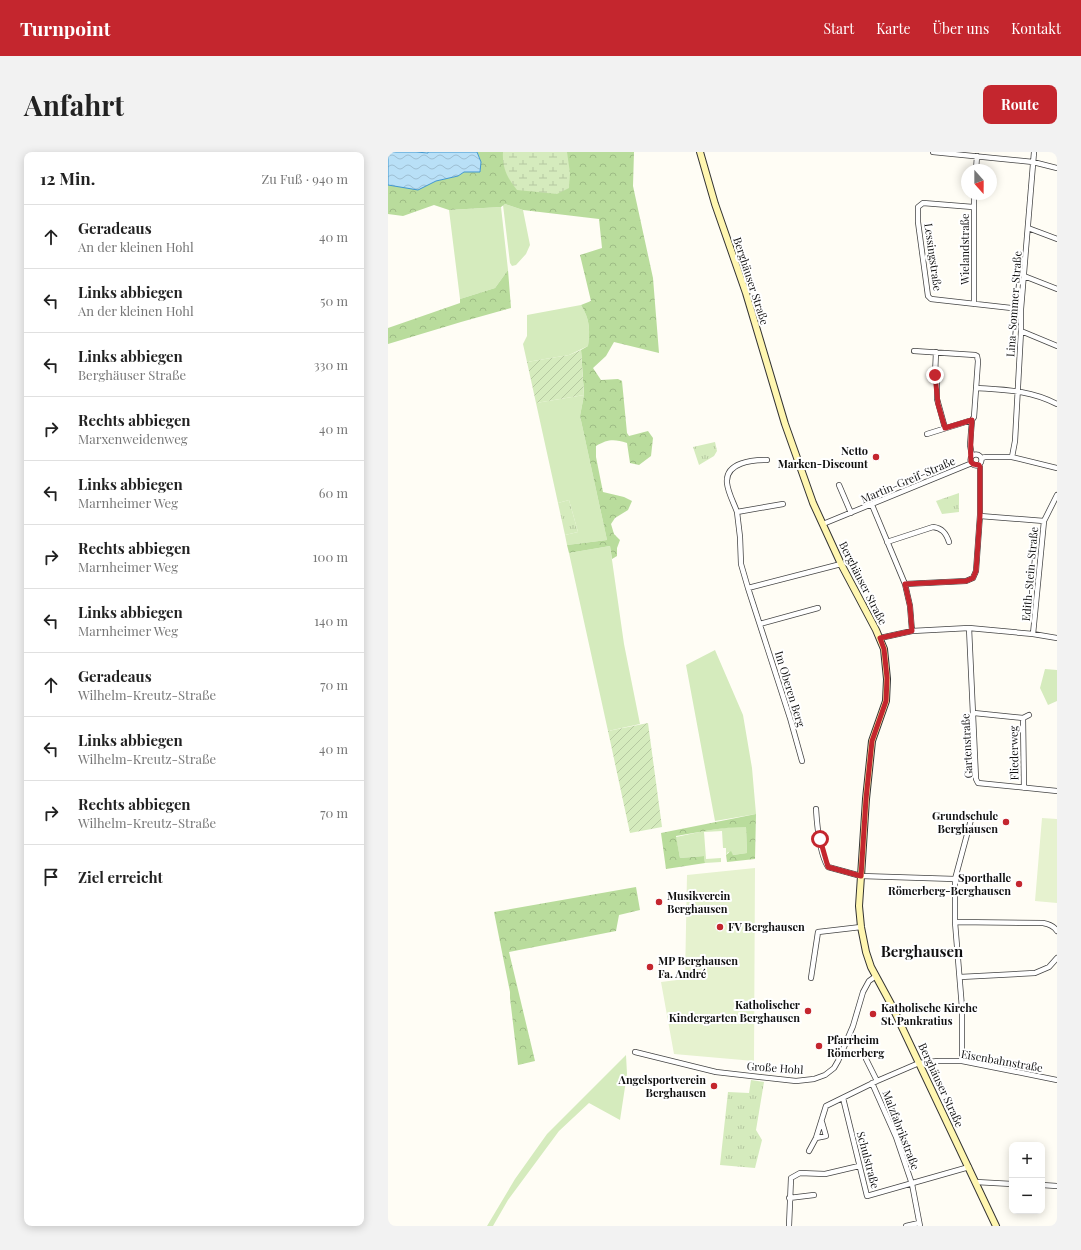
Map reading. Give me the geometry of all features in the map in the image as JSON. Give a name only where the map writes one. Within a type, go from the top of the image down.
[{"type":"street","name":"Berghäuser Straße","points":[[700,152],[715,204],[750,307],[785,424],[813,503],[841,564],[880,638],[884,649],[887,678],[886,701],[872,741],[866,799],[859,906],[866,952],[871,967],[891,1004],[996,1226]]},
{"type":"street","points":[[933,152],[1033,162],[1057,168]]},
{"type":"street","name":"Lina-Sommer-Straße","points":[[1012,457],[1015,441],[1021,309],[1034,152]]},
{"type":"street","points":[[976,164],[977,156]]},
{"type":"street","name":"Wielandstraße","points":[[974,200],[974,304]]},
{"type":"street","name":"Lessingstraße","points":[[973,207],[923,203],[918,207],[918,222],[928,296],[931,299],[1021,309]]},
{"type":"street","points":[[1028,228],[1057,239]]},
{"type":"street","points":[[1024,276],[1057,289]]},
{"type":"street","points":[[1021,331],[1057,346]]},
{"type":"street","points":[[914,350],[936,352],[935,375],[937,397],[945,428]]},
{"type":"street","name":"Martin-Greif-Straße","points":[[936,352],[977,356],[978,361],[974,417],[972,420],[970,446],[972,456],[970,460],[972,463]]},
{"type":"street","points":[[976,388],[1018,390],[1045,398],[1057,404]]},
{"type":"street","points":[[927,434],[972,420]]},
{"type":"street","points":[[972,456],[977,454],[982,458],[1012,457],[1057,468]]},
{"type":"street","points":[[905,584],[966,581],[973,578],[976,571],[980,516],[979,465],[982,458]]},
{"type":"street","name":"Im Oberen Berg","points":[[767,460],[753,460],[740,464],[730,470],[727,478],[727,484],[737,512],[742,564],[748,588],[802,761]]},
{"type":"street","name":"Martin-Greif-Straße","points":[[823,524],[972,463],[979,465]]},
{"type":"street","name":"Martin-Greif-Straße","points":[[839,485],[851,513]]},
{"type":"street","name":"Edith-Stein-Straße","points":[[1033,634],[1044,521],[1057,495]]},
{"type":"street","points":[[737,512],[782,504]]},
{"type":"street","points":[[872,505],[905,584],[910,606],[912,631]]},
{"type":"street","points":[[980,516],[1044,521]]},
{"type":"street","points":[[887,542],[933,526],[939,528],[947,535],[949,542]]},
{"type":"street","points":[[748,588],[841,564]]},
{"type":"street","points":[[760,624],[818,608]]},
{"type":"street","points":[[880,638],[912,631],[969,628],[1033,634],[1057,638]]},
{"type":"street","name":"Gartenstraße","points":[[969,628],[976,779],[978,783],[1057,791]]},
{"type":"street","name":"Fliederweg","points":[[974,713],[1023,718],[1030,714]]},
{"type":"street","name":"Fliederweg","points":[[1023,718],[1024,788]]},
{"type":"street","points":[[816,809],[817,825],[828,867],[861,876],[955,879]]},
{"type":"street","points":[[962,1061],[960,977],[955,922],[955,879],[972,816]]},
{"type":"street","points":[[955,922],[1043,923],[1048,924],[1057,931]]},
{"type":"street","points":[[811,978],[818,932],[861,927]]},
{"type":"street","points":[[960,977],[1035,973],[1049,967],[1057,958]]},
{"type":"street","name":"Große Hohl","points":[[635,1052],[716,1072],[796,1080],[814,1079],[825,1075],[834,1068],[853,1026],[863,992],[869,981],[876,976]]},
{"type":"street","name":"Malzfabrikstraße","points":[[866,1059],[896,1137],[912,1184],[919,1225]]},
{"type":"street","name":"Eisenbahnstraße","points":[[822,1122],[826,1106],[875,1082],[919,1063],[962,1061],[1057,1080]]},
{"type":"street","name":"Schulstraße","points":[[843,1098],[867,1196],[969,1167]]},
{"type":"street","points":[[816,1138],[826,1136],[822,1122]]},
{"type":"street","points":[[809,1150],[816,1138],[822,1122]]},
{"type":"street","points":[[789,1226],[791,1178],[800,1174],[826,1174],[860,1166]]},
{"type":"street","points":[[976,1182],[1009,1184]]},
{"type":"street","points":[[1045,1185],[1057,1186]]},
{"type":"street","points":[[789,1198],[814,1195]]},
{"type":"street","points":[[906,1226],[919,1225]]},
{"type":"green space","points":[[477,152],[634,152],[633,186],[653,278],[659,353],[614,342],[606,356],[593,368],[601,380],[618,379],[622,381],[627,433],[629,436],[648,431],[653,438],[651,456],[639,465],[630,463],[627,443],[611,440],[596,446],[596,457],[603,492],[624,497],[632,501],[628,510],[615,518],[611,524],[614,534],[620,540],[617,548],[617,556],[612,559],[610,546],[569,553],[567,545],[607,540],[580,416],[584,395],[581,350],[588,346],[589,335],[588,320],[581,305],[591,301],[580,255],[602,248],[599,219],[523,210],[505,204],[501,207],[449,210],[434,205],[403,216],[388,214],[388,185],[418,189],[436,181],[458,176],[464,172],[480,172],[481,162]]},
{"type":"green space","points":[[503,152],[567,152],[570,173],[569,188],[557,194],[517,190],[510,181],[506,172],[503,163]]},
{"type":"green space","points":[[505,204],[523,210],[530,245],[526,254],[516,265],[512,266],[510,263],[503,205]]},
{"type":"green space","points":[[501,207],[508,270],[495,288],[460,299],[449,210]]},
{"type":"green space","points":[[508,270],[511,308],[388,344],[388,328],[460,303],[460,299],[495,288]]},
{"type":"green space","points":[[581,305],[589,325],[588,346],[569,355],[527,362],[523,344],[527,336],[527,315]]},
{"type":"green space","points":[[581,350],[584,395],[536,403],[527,362],[569,355]]},
{"type":"green space","points":[[584,395],[580,416],[607,540],[567,545],[565,535],[578,532],[569,500],[558,503],[536,403]]},
{"type":"green space","points":[[715,442],[717,451],[714,456],[699,465],[693,447]]},
{"type":"green space","points":[[959,493],[959,512],[942,514],[936,501]]},
{"type":"green space","points":[[569,500],[578,532],[565,535],[558,503]]},
{"type":"green space","points":[[610,546],[624,644],[640,724],[608,731],[569,553]]},
{"type":"green space","points":[[715,650],[743,715],[752,768],[756,814],[715,821],[686,665]]},
{"type":"green space","points":[[1045,669],[1057,670],[1057,701],[1048,705],[1040,688]]},
{"type":"green space","points":[[648,723],[662,827],[630,833],[608,731]]},
{"type":"green space","points":[[756,814],[755,859],[727,862],[726,855],[731,851],[733,855],[747,853],[746,827],[737,827],[676,836],[680,858],[704,856],[705,863],[666,869],[661,833]]},
{"type":"green space","points":[[1042,818],[1057,819],[1057,903],[1035,901]]},
{"type":"green space","points":[[731,827],[746,827],[747,853],[733,855],[728,852],[726,855],[726,848],[723,848],[722,831],[704,832],[706,859],[721,858],[721,862],[705,863],[704,856],[680,858],[676,837]]},
{"type":"green space","name":"FV Berghausen","points":[[755,868],[754,1061],[674,1054],[661,982],[685,979],[687,875]]},
{"type":"green space","points":[[636,887],[640,910],[619,915],[616,931],[509,952],[535,1061],[518,1065],[510,992],[494,912]]},
{"type":"green space","points":[[626,1055],[627,1074],[620,1120],[589,1103],[559,1131],[508,1200],[493,1226],[487,1226],[515,1179],[547,1134]]},
{"type":"green space","points":[[751,1080],[764,1082],[756,1130],[762,1140],[755,1168],[720,1165],[728,1092],[749,1093]]},
{"type":"water","points":[[388,152],[477,152],[481,162],[480,172],[464,172],[458,176],[436,181],[418,190],[388,185]]},
{"type":"place","name":"Netto Marken-Discount","points":[[876,457]]},
{"type":"place","name":"Grundschule Berghausen","points":[[1006,822]]},
{"type":"place","name":"Sporthalle Römerberg-Berghausen","points":[[1019,884]]},
{"type":"place","name":"Musikverein Berghausen","points":[[659,902]]},
{"type":"place","name":"FV Berghausen","points":[[720,927]]},
{"type":"place","name":"MP Berghausen Fa. André","points":[[650,967]]},
{"type":"place","name":"Katholischer Kindergarten Berghausen","points":[[808,1011]]},
{"type":"place","name":"Katholische Kirche St. Pankratius","points":[[873,1014]]},
{"type":"place","name":"Pfarrheim Römerberg","points":[[819,1046]]},
{"type":"place","name":"Angelsportverein Berghausen","points":[[714,1086]]},
{"type":"district","name":"Berghausen","points":[[922,952]]},
{"type":"route","points":[[820,839],[828,867],[861,876],[868,768],[872,741],[886,701],[887,678],[884,649],[880,638],[912,631],[910,606],[905,584],[966,581],[973,578],[976,571],[980,515],[980,467],[979,465],[973,464],[970,460],[972,456],[970,446],[972,420],[945,428],[938,404],[935,375]]}]
